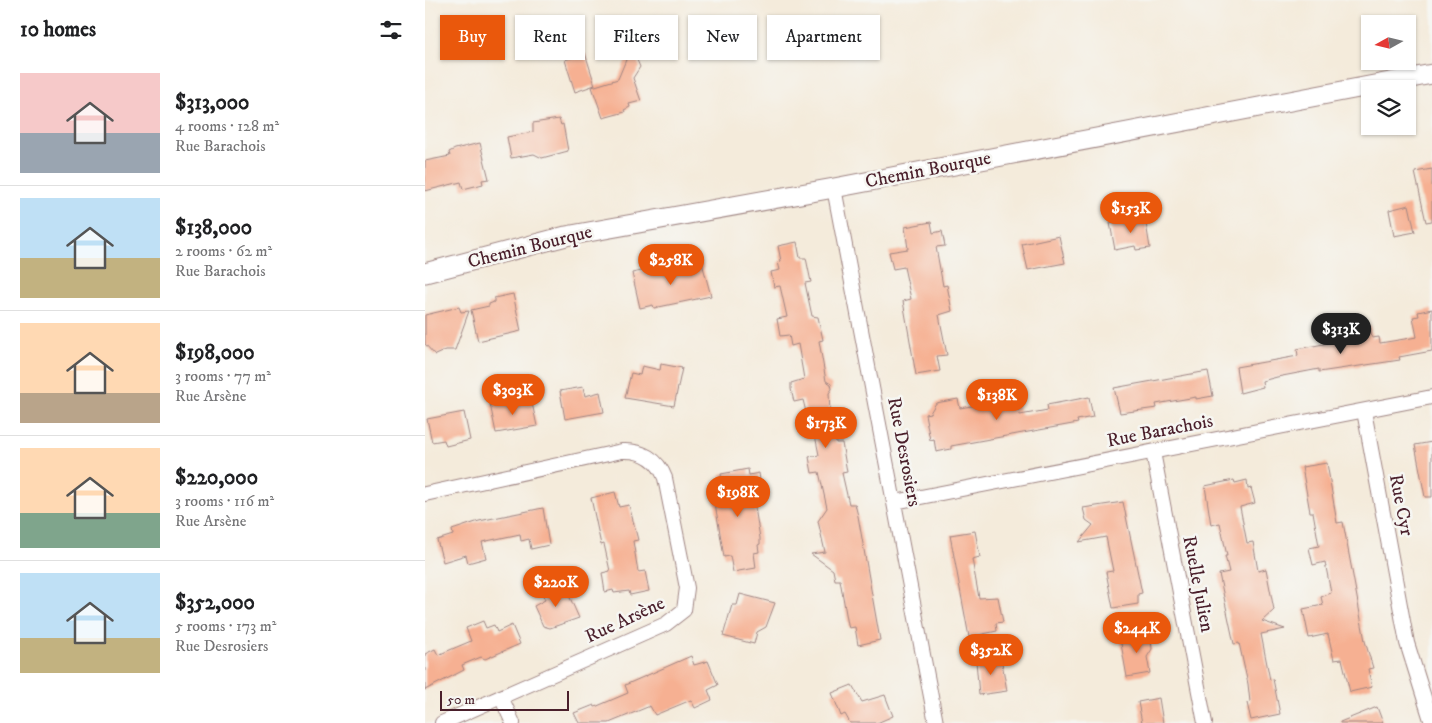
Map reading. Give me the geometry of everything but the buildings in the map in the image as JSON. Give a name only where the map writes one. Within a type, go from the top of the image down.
[{"type":"street","name":"Chemin Bourque","points":[[425,273],[566,236],[834,188],[1432,74]]},
{"type":"street","name":"Rue Desrosiers","points":[[834,188],[936,723]]},
{"type":"street","name":"Rue Barachois","points":[[895,502],[1432,397]]},
{"type":"street","name":"Rue Cyr","points":[[1364,410],[1407,643],[1431,723]]},
{"type":"street","name":"Rue Arsène","points":[[425,494],[622,451],[635,451],[647,455],[659,465],[665,478],[687,588],[684,610],[666,624],[442,723]]},
{"type":"street","name":"Ruelle Julien","points":[[1153,452],[1205,723]]},
{"type":"street","points":[[501,697],[513,723]]}]
